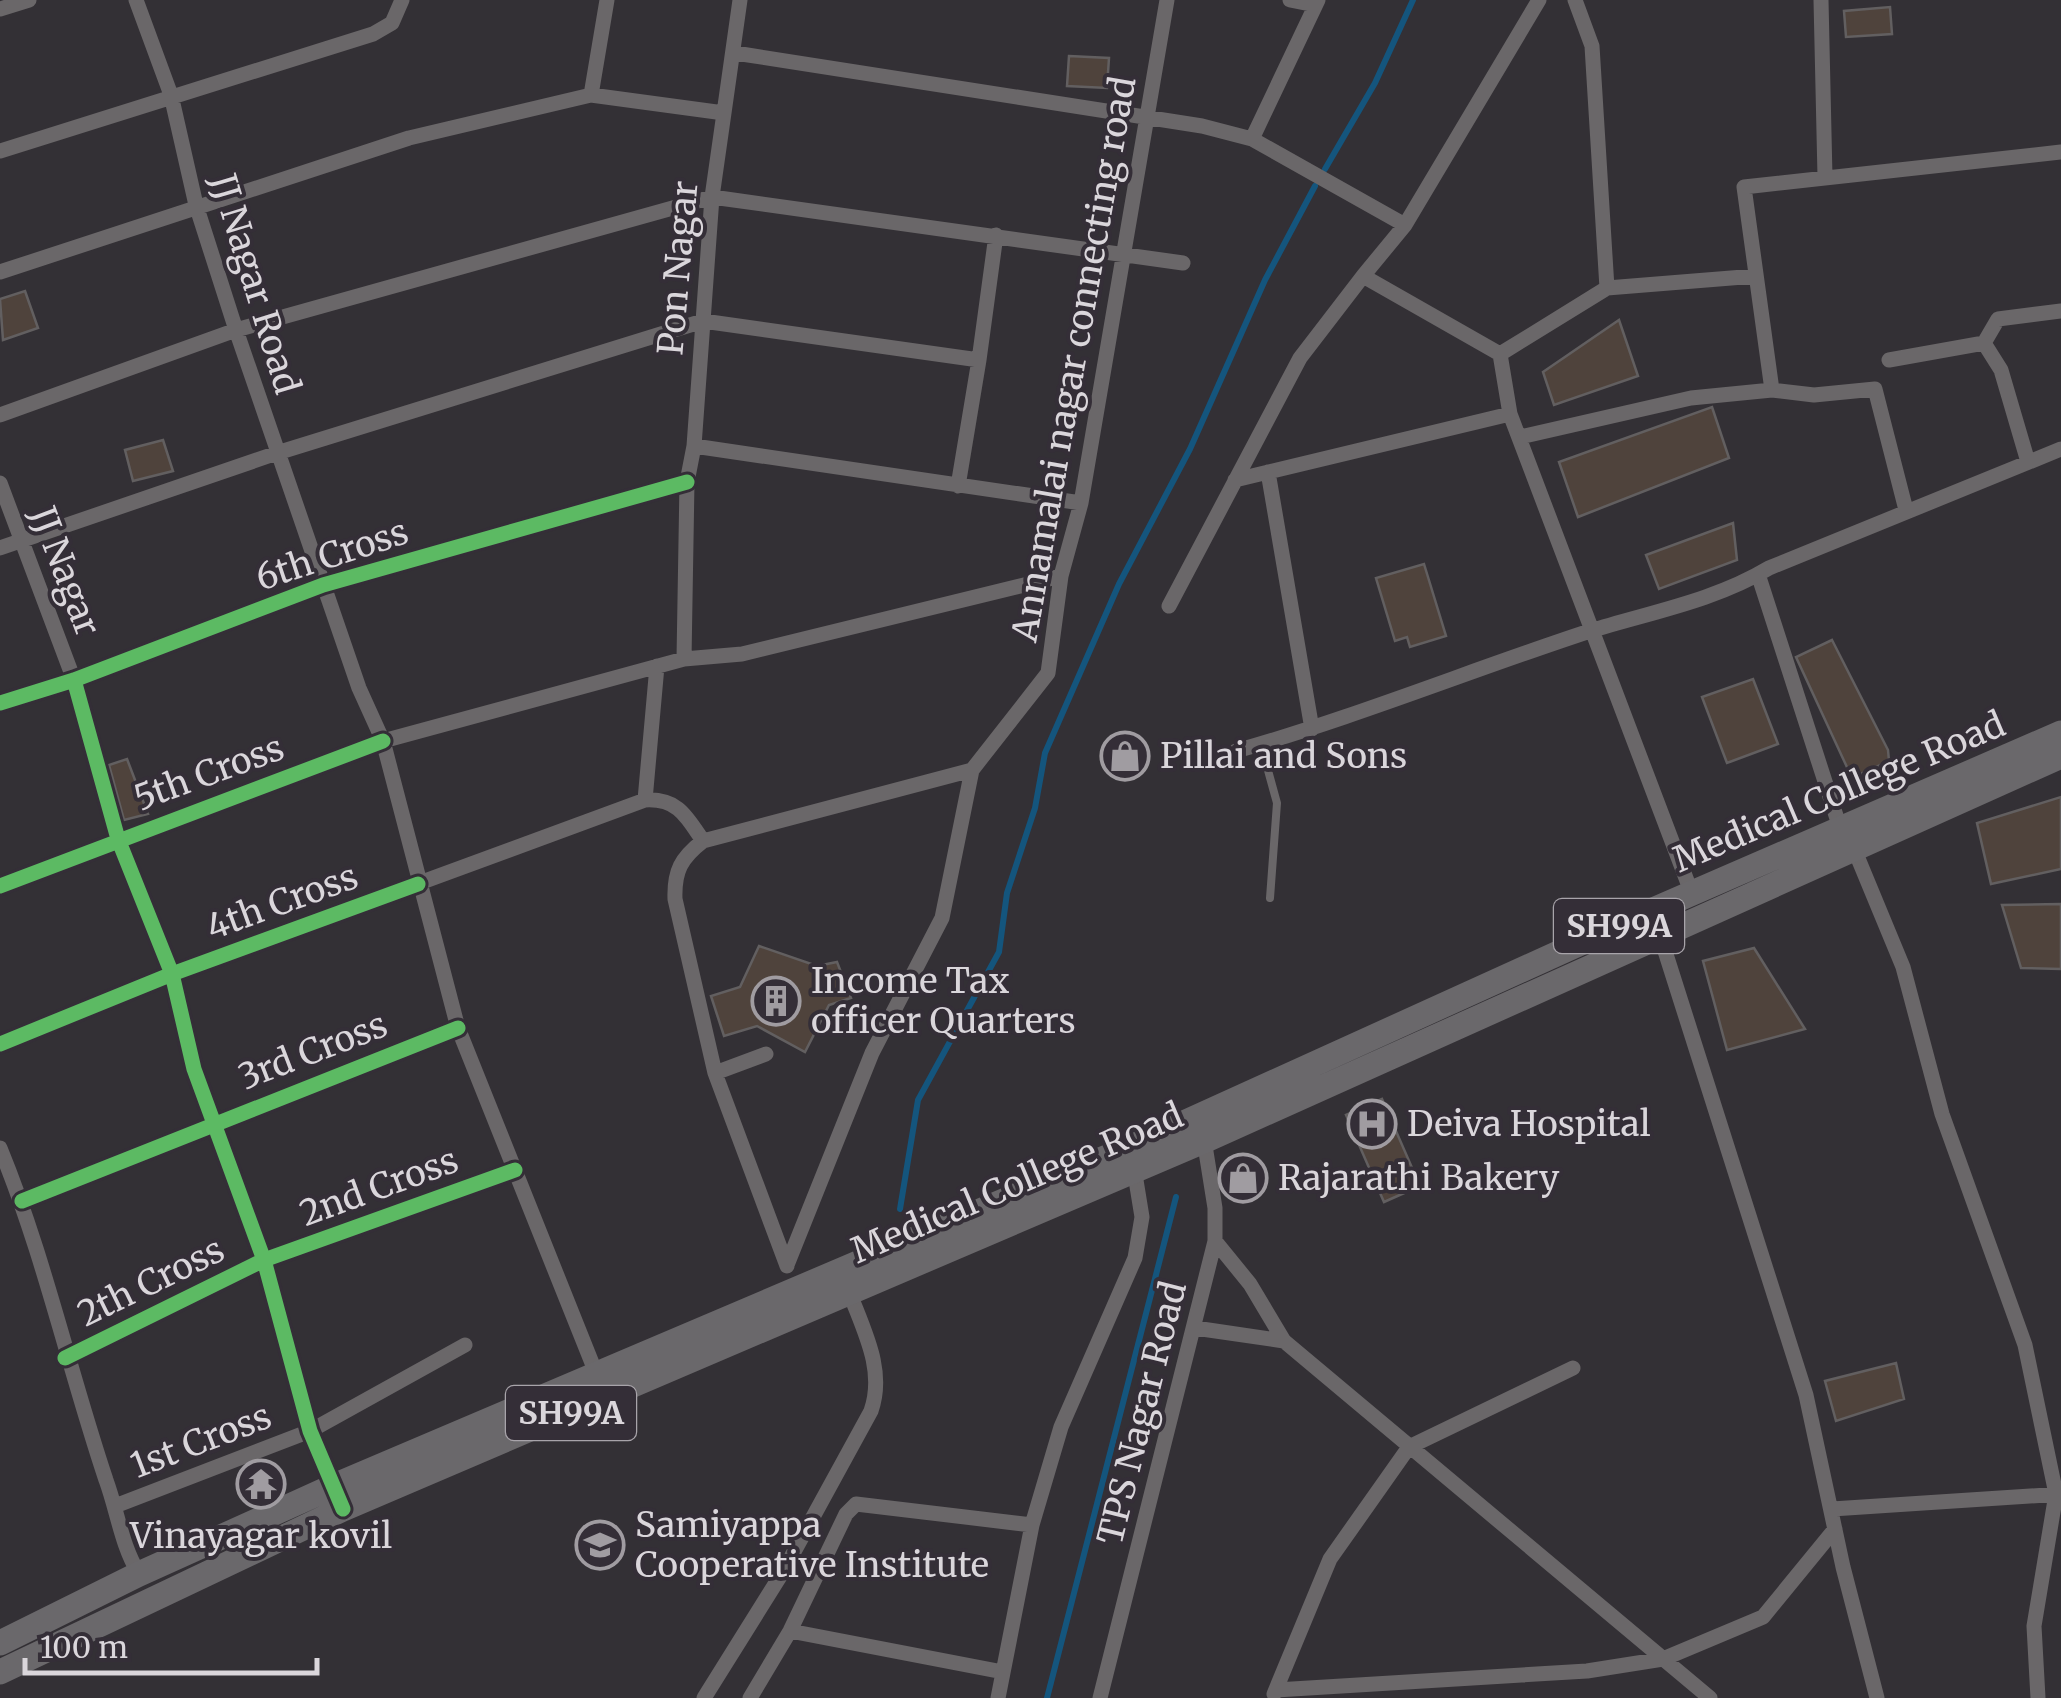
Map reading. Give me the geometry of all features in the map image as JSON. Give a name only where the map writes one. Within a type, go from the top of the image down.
[{"type":"main road","name":"Medical College Road","points":[[1656,922],[1692,894],[1848,841],[2061,733]]},
{"type":"main road","name":"Medical College Road","points":[[0,1643],[138,1574],[338,1498],[602,1387],[850,1294],[1191,1133],[1656,922],[2061,756]]},
{"type":"main road","name":"Medical College Road","points":[[602,1387],[791,1295],[1140,1158]]},
{"type":"main road","name":"Medical College Road","points":[[0,1672],[338,1498]]},
{"type":"street","points":[[0,10],[29,0]]},
{"type":"street","name":"JJ Nagar Road","points":[[136,0],[170,95],[196,205],[236,330],[323,586],[383,741],[458,1028],[602,1387]]},
{"type":"street","points":[[0,151],[374,34],[392,24],[402,0]]},
{"type":"street","points":[[591,95],[606,0]]},
{"type":"street","name":"Pon Nagar","points":[[684,659],[687,482],[694,446],[712,197],[740,0]]},
{"type":"street","name":"Annamalai nagar connecting road","points":[[786,1266],[872,1053],[942,918],[972,770],[1048,673],[1061,576],[1081,503],[1167,0]]},
{"type":"street","points":[[1252,139],[1316,2],[1290,0]]},
{"type":"street","points":[[1169,606],[1300,358],[1404,225],[1539,0]]},
{"type":"street","points":[[1575,0],[1592,46],[1607,288]]},
{"type":"street","points":[[1821,0],[1825,177]]},
{"type":"street","points":[[735,52],[1150,114],[1252,139],[1404,225]]},
{"type":"street","points":[[0,272],[409,138],[591,95],[724,114]]},
{"type":"street","points":[[1772,390],[1744,187],[2061,152]]},
{"type":"street","points":[[0,415],[236,330],[712,197],[1183,263]]},
{"type":"street","points":[[958,486],[996,234]]},
{"type":"street","points":[[1363,276],[1500,354]]},
{"type":"street","points":[[1500,354],[1607,288],[1756,276]]},
{"type":"street","points":[[1889,360],[1984,343],[1998,319],[2061,310]]},
{"type":"street","points":[[0,548],[278,453],[703,321],[978,360]]},
{"type":"street","points":[[1984,343],[2002,370],[2028,462]]},
{"type":"street","points":[[1500,354],[1510,414],[1692,894]]},
{"type":"street","points":[[1520,438],[1691,398],[1772,390],[1814,395],[1875,389],[1906,510]]},
{"type":"street","points":[[1235,480],[1510,414]]},
{"type":"street","points":[[694,446],[1081,503]]},
{"type":"street","points":[[1236,751],[1312,730],[1590,631],[1733,589],[1758,574],[1906,510],[2061,448]]},
{"type":"street","points":[[1268,472],[1312,730]]},
{"type":"street","name":"JJ Nagar","points":[[0,482],[74,680],[118,838],[172,974],[194,1069],[264,1260],[310,1431],[338,1498]]},
{"type":"street","name":"6th Cross","points":[[0,702],[74,680],[323,586],[687,482]]},
{"type":"street","points":[[1758,574],[1848,841],[1902,967],[1942,1114],[2026,1346],[2059,1494],[2034,1626],[2038,1698]]},
{"type":"street","name":"5th Cross","points":[[0,886],[118,838],[383,741],[684,659],[742,654],[1061,576]]},
{"type":"street","points":[[657,666],[646,800],[660,799],[682,809],[703,842]]},
{"type":"street","points":[[791,1295],[786,1266],[715,1073],[674,878],[684,855],[703,842],[972,770]]},
{"type":"street","name":"4th Cross","points":[[0,1044],[172,974],[646,800]]},
{"type":"street","points":[[1656,922],[1806,1395],[1878,1698]]},
{"type":"street","name":"3rd Cross","points":[[22,1201],[215,1121],[458,1028]]},
{"type":"street","points":[[715,1073],[766,1054]]},
{"type":"street","name":"TPS Nagar Road","points":[[1100,1698],[1216,1242],[1191,1133]]},
{"type":"street","points":[[0,1148],[7,1186],[22,1201],[65,1358],[116,1506],[123,1547],[138,1574]]},
{"type":"street","points":[[998,1698],[1032,1525],[1061,1426],[1135,1258],[1142,1216],[1140,1158]]},
{"type":"street","name":"2nd Cross","points":[[264,1260],[515,1170]]},
{"type":"street","points":[[1216,1242],[1250,1284],[1284,1341],[1710,1698]]},
{"type":"street","name":"2th Cross","points":[[65,1358],[264,1260]]},
{"type":"street","points":[[704,1698],[784,1570],[871,1412],[879,1388],[870,1344],[850,1294]]},
{"type":"street","points":[[1195,1328],[1284,1341]]},
{"type":"street","name":"1st Cross","points":[[116,1506],[310,1431],[465,1345]]},
{"type":"street","points":[[1572,1368],[1409,1447],[1330,1559],[1274,1694],[1587,1671],[1663,1659],[1763,1616],[1835,1528]]},
{"type":"street","points":[[1832,1508],[2059,1494]]},
{"type":"street","points":[[750,1698],[790,1631],[846,1514],[856,1504],[1032,1525]]},
{"type":"street","points":[[790,1631],[1003,1672]]},
{"type":"lane","points":[[1261,744],[1276,803],[1270,898]]},
{"type":"building","points":[[1890,7],[1892,34],[1846,37],[1844,11]]},
{"type":"building","points":[[1069,56],[1109,58],[1107,88],[1067,86]]},
{"type":"building","points":[[25,291],[38,328],[3,340],[0,299]]},
{"type":"building","points":[[1619,320],[1638,376],[1554,405],[1543,372]]},
{"type":"building","points":[[1712,407],[1729,458],[1578,517],[1559,462]]},
{"type":"building","points":[[163,440],[173,471],[133,481],[125,450]]},
{"type":"building","points":[[1733,523],[1737,560],[1659,589],[1646,555]]},
{"type":"building","points":[[1424,564],[1446,636],[1410,647],[1407,637],[1395,641],[1376,578]]},
{"type":"building","points":[[1832,640],[1888,750],[1889,761],[1852,778],[1796,657]]},
{"type":"building","points":[[1753,679],[1778,744],[1727,763],[1702,697]]},
{"type":"building","points":[[127,759],[148,814],[124,820],[109,765]]},
{"type":"building","points":[[2061,797],[2061,869],[1991,884],[1977,823]]},
{"type":"building","points":[[2061,904],[2061,969],[2021,968],[2002,905]]},
{"type":"building","name":"Income Tax officer Quarters","points":[[759,946],[817,966],[837,962],[851,998],[829,1005],[805,1052],[757,1026],[724,1036],[711,996],[740,987]]},
{"type":"building","points":[[1754,948],[1805,1029],[1727,1050],[1703,961]]},
{"type":"building","points":[[1382,1099],[1420,1186],[1384,1202],[1346,1115]]},
{"type":"building","points":[[1896,1363],[1904,1399],[1836,1421],[1825,1381]]},
{"type":"waterway","points":[[1325,169],[1375,83],[1413,0]]},
{"type":"waterway","points":[[900,1209],[918,1100],[999,952],[1007,893],[1035,808],[1045,753],[1119,584],[1190,449],[1265,280],[1315,186]]},
{"type":"waterway","points":[[1047,1698],[1176,1197]]},
{"type":"cycle path","points":[[0,703],[74,680],[323,585],[687,482]]},
{"type":"cycle path","points":[[74,680],[118,839],[172,974],[194,1069],[264,1260],[310,1431],[343,1509]]},
{"type":"cycle path","points":[[0,886],[383,741]]},
{"type":"cycle path","points":[[0,1044],[172,974],[418,884]]},
{"type":"cycle path","points":[[22,1201],[458,1028]]},
{"type":"cycle path","points":[[65,1358],[264,1260],[515,1170]]},
{"type":"place","name":"Pillai and Sons","points":[[1125,756]]},
{"type":"place","name":"Income Tax officer Quarters","points":[[776,1001]]},
{"type":"place","name":"Deiva Hospital","points":[[1372,1124]]},
{"type":"place","name":"Rajarathi Bakery","points":[[1243,1178]]},
{"type":"place","name":"Vinayagar kovil","points":[[261,1484]]},
{"type":"place","name":"Samiyappa Cooperative Institute","points":[[600,1545]]}]
